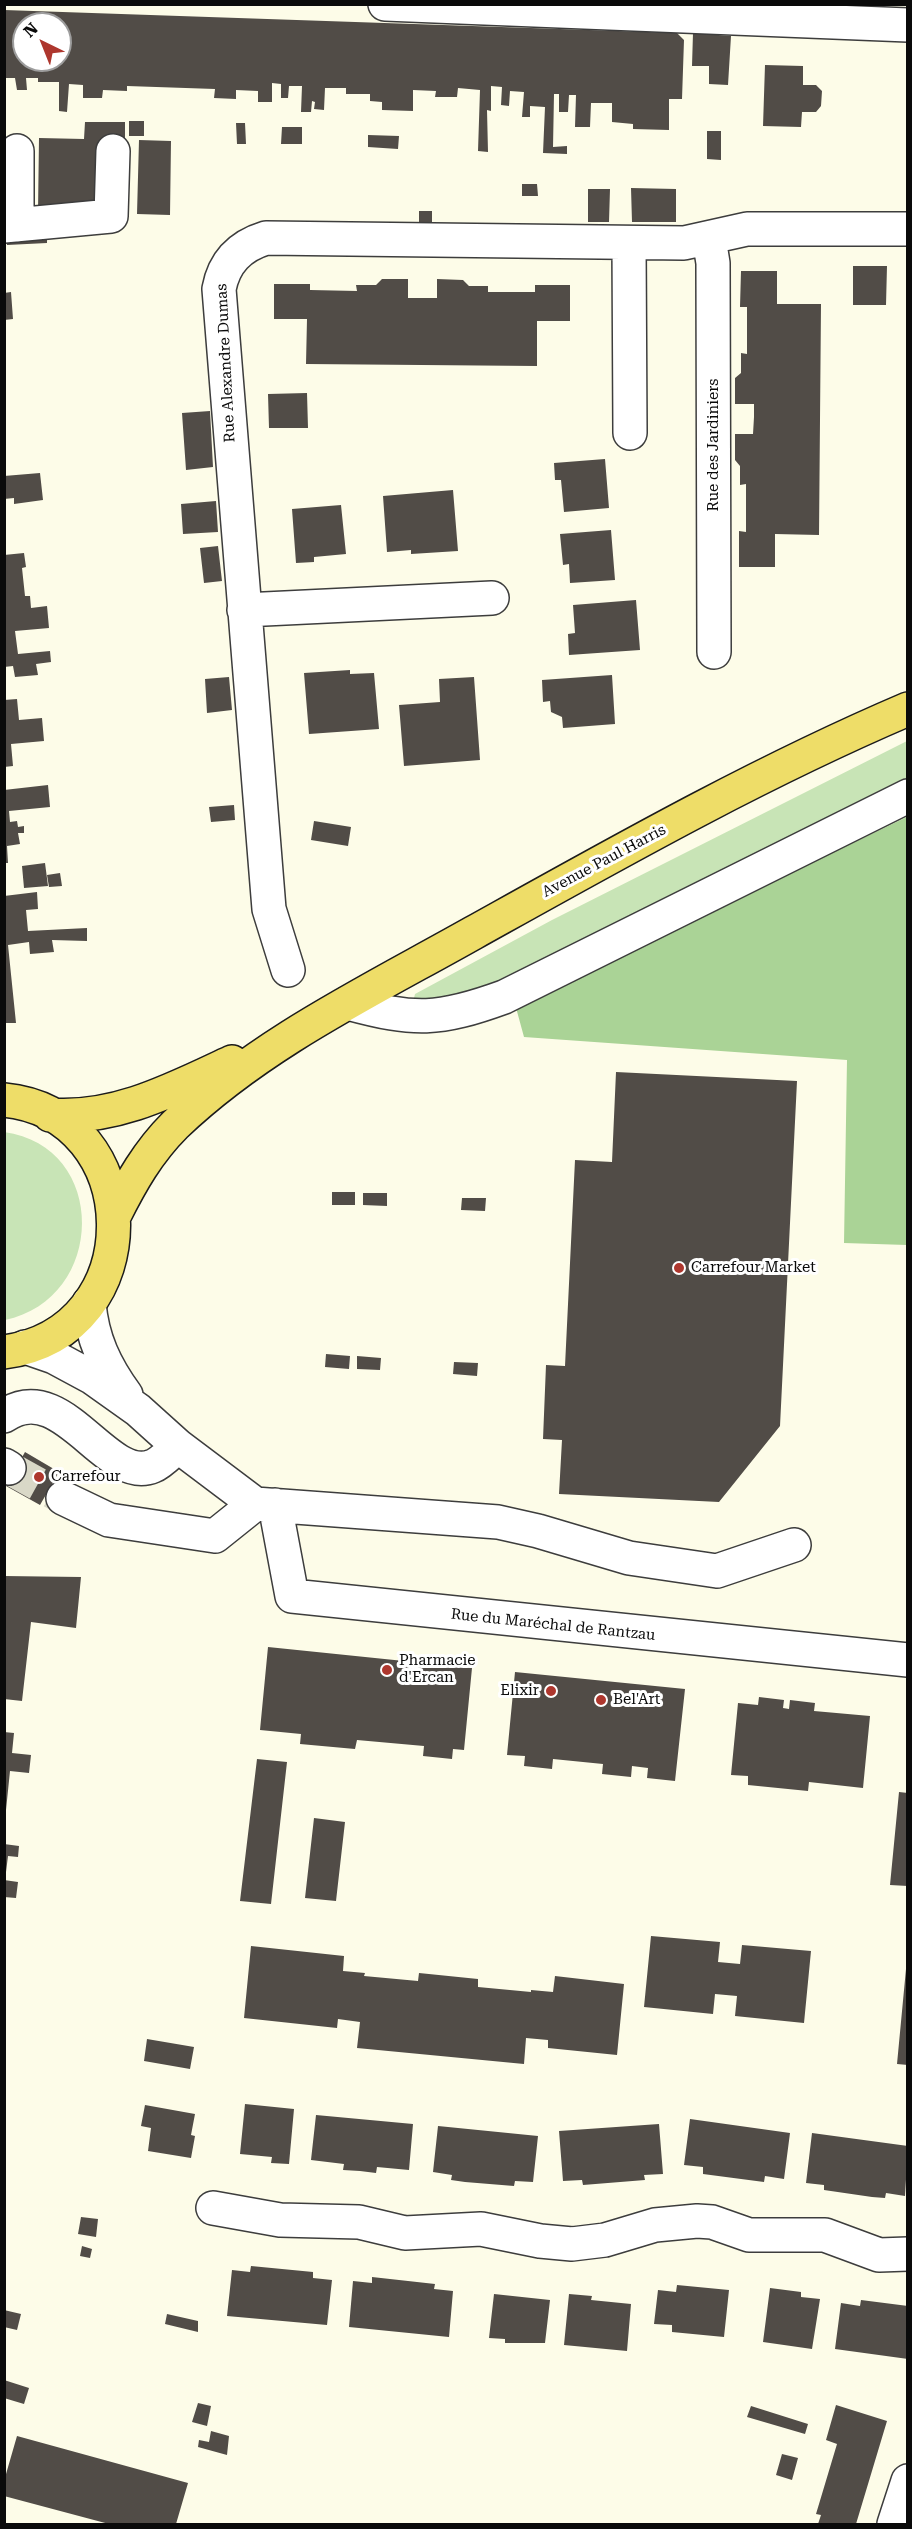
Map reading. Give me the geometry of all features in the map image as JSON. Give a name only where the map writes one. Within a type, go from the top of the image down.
[{"type":"main road","name":"Avenue Paul Harris","points":[[51,1115],[87,1115],[128,1107],[306,1026],[651,835],[905,707]]},
{"type":"main road","name":"Avenue Paul Harris","points":[[114,1216],[138,1170],[163,1138],[230,1079],[306,1026]]},
{"type":"main road","points":[[4,1100],[23,1104],[51,1115],[79,1137],[100,1165],[112,1199],[114,1216],[112,1253],[99,1288],[89,1303],[54,1335],[15,1349]]},
{"type":"street","points":[[385,4],[713,10],[908,25]]},
{"type":"street","points":[[17,151],[11,226],[111,216],[113,152]]},
{"type":"street","name":"Rue Alexandre Dumas","points":[[288,970],[269,909],[219,289],[225,269],[238,252],[266,238],[684,243],[747,229],[908,230]]},
{"type":"street","name":"Rue des Jardiniers","points":[[709,238],[713,263],[714,652]]},
{"type":"street","points":[[629,243],[630,433]]},
{"type":"street","points":[[244,610],[492,598]]},
{"type":"street","points":[[348,1003],[378,1011],[427,1018],[452,1014],[495,1000],[908,796]]},
{"type":"street","points":[[89,1303],[101,1355],[138,1410]]},
{"type":"street","points":[[15,1349],[81,1371],[138,1410],[178,1446],[265,1504],[498,1522],[538,1531],[628,1558],[717,1571],[794,1545]]},
{"type":"street","points":[[4,1416],[12,1411],[26,1409],[52,1411],[63,1417],[108,1455],[138,1468],[152,1466],[178,1446]]},
{"type":"street","points":[[63,1498],[109,1520],[215,1536],[265,1504]]},
{"type":"street","name":"Rue du Maréchal de Rantzau","points":[[265,1504],[292,1596],[497,1620],[908,1660]]},
{"type":"street","points":[[213,2208],[280,2220],[358,2222],[405,2233],[481,2229],[540,2241],[572,2244],[605,2240],[655,2225],[697,2221],[712,2223],[749,2235],[825,2235],[879,2254],[908,2254]]},
{"type":"street","points":[[894,2524],[908,2481]]},
{"type":"green space","points":[[907,741],[907,817],[515,1004],[406,1031],[415,994],[552,920]]},
{"type":"green space","points":[[907,817],[907,1245],[844,1243],[847,1060],[524,1037],[515,1004]]},
{"type":"green space","points":[[4,1132],[38,1143],[63,1164],[77,1192],[82,1223],[77,1255],[63,1284],[39,1306],[5,1320]]},
{"type":"building","points":[[4,10],[63,12],[12,12],[12,72],[72,72],[72,12],[677,33],[684,40],[682,99],[669,99],[669,130],[633,129],[633,124],[612,122],[612,103],[591,103],[590,127],[575,127],[576,95],[569,95],[568,112],[559,112],[559,94],[554,94],[553,147],[567,146],[567,154],[543,153],[545,107],[530,106],[530,117],[522,117],[524,92],[510,91],[509,106],[501,105],[502,87],[491,86],[491,111],[487,110],[488,152],[478,151],[480,90],[458,88],[457,97],[435,97],[436,91],[413,90],[413,111],[382,110],[382,102],[370,101],[370,94],[346,94],[346,88],[325,88],[324,110],[314,109],[315,102],[312,101],[311,112],[301,112],[302,86],[289,86],[288,98],[281,98],[281,84],[272,83],[272,102],[258,102],[258,91],[236,90],[236,99],[214,98],[215,89],[127,86],[127,91],[103,90],[102,98],[83,98],[83,85],[69,84],[67,112],[59,111],[59,82],[38,82],[38,78],[26,78],[27,90],[17,90],[15,78],[4,78]]},
{"type":"building","points":[[693,33],[731,36],[728,85],[709,84],[709,66],[692,66]]},
{"type":"building","points":[[765,65],[803,66],[803,85],[816,85],[822,91],[821,106],[816,112],[802,112],[801,127],[763,126]]},
{"type":"building","points":[[129,121],[144,121],[144,136],[129,136]]},
{"type":"building","points":[[85,122],[125,122],[125,140],[101,139],[100,199],[95,211],[38,212],[39,138],[84,139]]},
{"type":"building","points":[[236,123],[245,123],[246,144],[237,144]]},
{"type":"building","points":[[282,127],[302,127],[302,144],[281,144]]},
{"type":"building","points":[[707,131],[721,131],[721,160],[707,159]]},
{"type":"building","points":[[368,135],[399,136],[398,149],[368,147]]},
{"type":"building","points":[[139,140],[171,141],[170,215],[137,214]]},
{"type":"building","points":[[522,184],[537,184],[538,196],[522,196]]},
{"type":"building","points":[[631,188],[676,189],[676,222],[632,222]]},
{"type":"building","points":[[588,189],[610,189],[609,222],[588,222]]},
{"type":"building","points":[[419,211],[432,211],[432,224],[419,223]]},
{"type":"building","points":[[47,231],[47,243],[7,245],[6,233]]},
{"type":"building","points":[[853,266],[887,266],[886,305],[853,305]]},
{"type":"building","points":[[741,271],[777,271],[777,304],[821,304],[819,535],[775,534],[775,567],[739,567],[739,531],[746,532],[746,484],[740,485],[740,466],[735,460],[735,434],[753,434],[754,417],[754,404],[735,404],[735,378],[741,373],[741,353],[747,354],[747,307],[740,307]]},
{"type":"building","points":[[382,279],[408,279],[408,298],[437,298],[437,279],[463,280],[469,286],[488,286],[488,292],[535,292],[535,285],[570,285],[570,321],[537,321],[537,366],[306,364],[307,319],[274,319],[274,284],[310,284],[310,290],[357,291],[356,285],[376,285]]},
{"type":"building","points":[[11,292],[13,319],[4,320],[4,293]]},
{"type":"building","points":[[307,393],[308,428],[269,428],[268,394]]},
{"type":"building","points":[[210,411],[213,467],[186,470],[182,413]]},
{"type":"building","points":[[605,459],[609,508],[564,512],[561,480],[555,480],[554,463]]},
{"type":"building","points":[[40,473],[43,500],[14,504],[14,498],[4,499],[4,476]]},
{"type":"building","points":[[453,490],[458,551],[411,554],[411,550],[387,552],[383,496]]},
{"type":"building","points":[[216,501],[218,532],[183,534],[181,504]]},
{"type":"building","points":[[341,505],[346,554],[314,557],[314,562],[296,563],[292,509]]},
{"type":"building","points":[[611,530],[615,580],[570,583],[569,564],[563,565],[560,534]]},
{"type":"building","points":[[218,546],[222,581],[204,583],[200,548]]},
{"type":"building","points":[[24,553],[26,567],[22,568],[25,596],[30,596],[31,608],[47,606],[49,628],[15,631],[18,654],[50,651],[51,662],[36,664],[38,675],[15,677],[13,666],[4,667],[4,555]]},
{"type":"building","points":[[636,600],[640,650],[569,655],[568,634],[575,633],[573,605]]},
{"type":"building","points":[[350,670],[350,674],[374,673],[379,729],[309,734],[304,673]]},
{"type":"building","points":[[612,675],[615,724],[563,728],[562,717],[551,712],[550,701],[543,702],[542,680]]},
{"type":"building","points":[[229,677],[232,710],[207,713],[205,679]]},
{"type":"building","points":[[474,677],[480,760],[404,766],[399,705],[440,702],[439,679]]},
{"type":"building","points":[[17,699],[19,720],[42,718],[44,741],[11,744],[13,766],[4,767],[4,700]]},
{"type":"building","points":[[48,785],[50,807],[9,811],[10,822],[17,821],[18,827],[24,826],[24,833],[18,833],[20,844],[7,846],[8,863],[4,863],[4,790]]},
{"type":"building","points":[[234,805],[235,820],[211,822],[209,807]]},
{"type":"building","points":[[314,821],[351,827],[348,846],[311,840]]},
{"type":"building","points":[[45,863],[48,886],[24,888],[22,866]]},
{"type":"building","points":[[60,873],[62,886],[49,887],[47,875]]},
{"type":"building","points":[[37,892],[38,909],[26,910],[28,931],[87,928],[87,941],[52,940],[54,952],[30,954],[29,942],[8,945],[16,1023],[4,1023],[4,896]]},
{"type":"building","name":"Carrefour Market","points":[[616,1072],[797,1081],[780,1426],[719,1502],[559,1494],[562,1440],[543,1439],[546,1365],[565,1366],[575,1160],[612,1162]]},
{"type":"building","points":[[332,1192],[355,1192],[355,1205],[332,1205]]},
{"type":"building","points":[[363,1193],[387,1193],[387,1206],[363,1205]]},
{"type":"building","points":[[462,1198],[486,1198],[485,1211],[461,1210]]},
{"type":"building","points":[[326,1354],[350,1356],[349,1369],[325,1367]]},
{"type":"building","points":[[357,1356],[381,1358],[380,1370],[357,1369]]},
{"type":"building","points":[[454,1362],[478,1363],[477,1376],[453,1374]]},
{"type":"building","points":[[25,1452],[59,1472],[40,1505],[6,1486]]},
{"type":"building","points":[[4,1576],[81,1577],[76,1628],[31,1622],[22,1701],[4,1699]]},
{"type":"building","points":[[268,1647],[472,1668],[464,1750],[453,1749],[452,1759],[423,1756],[424,1746],[357,1740],[355,1749],[300,1744],[301,1734],[260,1730]]},
{"type":"building","points":[[515,1672],[685,1689],[675,1781],[647,1778],[648,1768],[632,1766],[631,1777],[602,1774],[603,1764],[553,1759],[552,1769],[524,1766],[525,1756],[507,1755]]},
{"type":"building","points":[[759,1697],[784,1700],[783,1708],[789,1709],[790,1700],[815,1703],[814,1711],[870,1716],[863,1788],[809,1782],[808,1791],[748,1785],[748,1776],[731,1775],[738,1703],[758,1705]]},
{"type":"building","points":[[4,1732],[14,1733],[12,1753],[31,1755],[29,1773],[10,1771],[6,1810]]},
{"type":"building","points":[[257,1759],[287,1762],[271,1904],[240,1901]]},
{"type":"building","points":[[899,1792],[908,1793],[908,1886],[890,1885]]},
{"type":"building","points":[[314,1818],[345,1822],[336,1901],[305,1898]]},
{"type":"building","points":[[4,1844],[19,1846],[18,1857],[8,1856],[6,1872]]},
{"type":"building","points":[[4,1880],[18,1882],[16,1898],[4,1897]]},
{"type":"building","points":[[651,1936],[720,1942],[718,1962],[740,1964],[742,1945],[811,1951],[804,2023],[735,2016],[737,1996],[715,1994],[713,2014],[644,2007]]},
{"type":"building","points":[[251,1946],[344,1956],[343,1971],[365,1973],[364,1976],[418,1981],[419,1973],[478,1979],[478,1987],[531,1992],[531,1990],[553,1992],[555,1976],[624,1984],[617,2055],[548,2048],[548,2040],[526,2038],[524,2064],[357,2048],[360,2022],[338,2019],[337,2028],[244,2018]]},
{"type":"building","points":[[906,1969],[908,1969],[908,2065],[897,2064]]},
{"type":"building","points":[[147,2039],[194,2047],[190,2069],[144,2061]]},
{"type":"building","points":[[245,2104],[294,2109],[289,2164],[271,2163],[272,2157],[240,2154]]},
{"type":"building","points":[[145,2105],[195,2114],[191,2135],[195,2136],[191,2158],[148,2151],[151,2128],[141,2126]]},
{"type":"building","points":[[316,2115],[413,2124],[409,2170],[377,2167],[376,2173],[343,2170],[344,2164],[311,2160]]},
{"type":"building","points":[[690,2119],[790,2133],[784,2179],[765,2176],[764,2182],[703,2174],[703,2167],[684,2165]]},
{"type":"building","points":[[659,2124],[663,2174],[644,2175],[645,2180],[583,2185],[582,2180],[563,2181],[559,2131]]},
{"type":"building","points":[[438,2126],[538,2136],[533,2182],[515,2181],[514,2186],[465,2182],[451,2180],[452,2175],[433,2172]]},
{"type":"building","points":[[812,2133],[908,2146],[905,2196],[886,2193],[885,2198],[872,2197],[824,2190],[824,2185],[806,2183]]},
{"type":"building","points":[[81,2217],[98,2219],[96,2237],[78,2234]]},
{"type":"building","points":[[82,2246],[92,2249],[90,2258],[80,2256]]},
{"type":"building","points":[[251,2266],[313,2272],[313,2278],[332,2280],[327,2325],[227,2316],[232,2270],[250,2272]]},
{"type":"building","points":[[372,2277],[435,2284],[434,2289],[453,2291],[449,2337],[349,2327],[353,2281],[372,2283]]},
{"type":"building","points":[[677,2285],[729,2290],[724,2337],[672,2332],[672,2325],[654,2324],[658,2290],[676,2292]]},
{"type":"building","points":[[770,2288],[801,2292],[801,2297],[820,2299],[812,2349],[763,2342]]},
{"type":"building","points":[[494,2294],[550,2300],[545,2343],[505,2343],[505,2339],[489,2338]]},
{"type":"building","points":[[569,2294],[592,2296],[591,2300],[631,2304],[627,2351],[564,2345]]},
{"type":"building","points":[[861,2300],[908,2306],[908,2359],[835,2349],[841,2303],[860,2306]]},
{"type":"building","points":[[4,2310],[21,2314],[17,2330],[4,2327]]},
{"type":"building","points":[[167,2314],[198,2321],[198,2332],[165,2324]]},
{"type":"building","points":[[4,2380],[29,2388],[24,2404],[4,2398]]},
{"type":"building","points":[[198,2403],[211,2406],[207,2426],[192,2422]]},
{"type":"building","points":[[836,2405],[887,2421],[856,2524],[818,2524],[821,2515],[816,2514],[837,2444],[826,2440]]},
{"type":"building","points":[[751,2406],[808,2424],[805,2434],[747,2417]]},
{"type":"building","points":[[211,2431],[229,2436],[227,2455],[198,2447],[199,2440],[209,2442]]},
{"type":"building","points":[[17,2436],[188,2483],[176,2524],[109,2524],[4,2496],[4,2481]]},
{"type":"building","points":[[782,2454],[798,2458],[792,2480],[776,2475]]},
{"type":"tunnel","points":[[9,1468],[63,1498]]},
{"type":"place","name":"Carrefour Market","points":[[679,1268]]},
{"type":"place","name":"Carrefour","points":[[39,1477]]},
{"type":"place","name":"Pharmacie d'Ercan","points":[[387,1670]]},
{"type":"place","name":"Elixir","points":[[551,1691]]},
{"type":"place","name":"Bel'Art","points":[[601,1700]]}]
